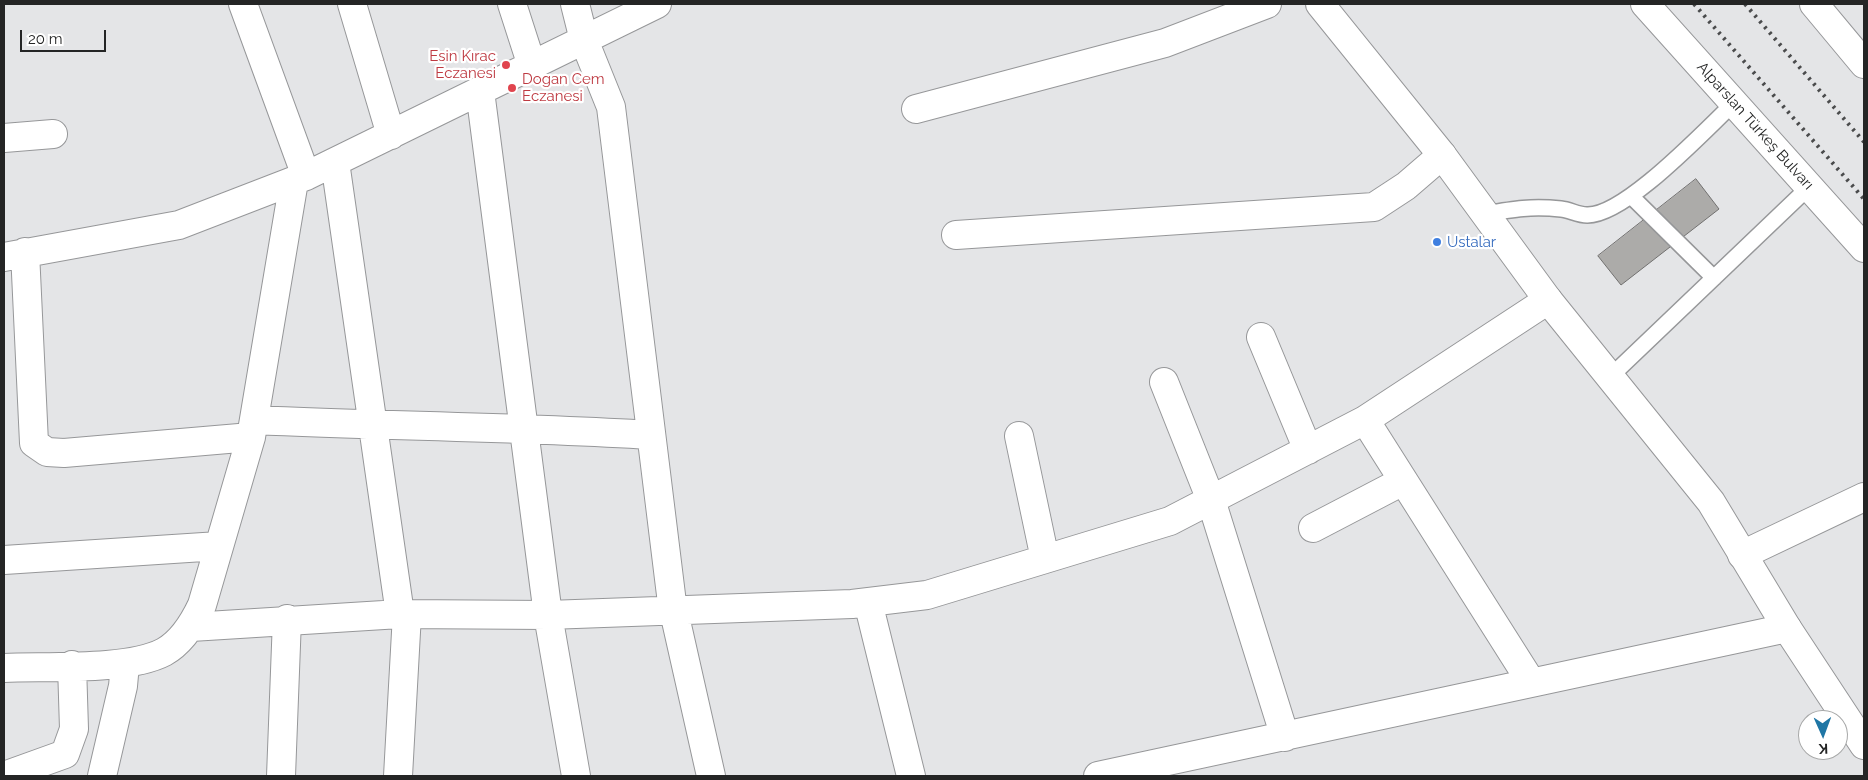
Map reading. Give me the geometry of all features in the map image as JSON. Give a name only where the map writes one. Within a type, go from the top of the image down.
[{"type":"street","points":[[4,668],[125,664],[165,652],[191,627],[202,605],[252,428],[300,178],[243,4]]},
{"type":"street","points":[[352,4],[391,135]]},
{"type":"street","points":[[512,4],[532,66]]},
{"type":"street","points":[[575,4],[584,40],[611,107],[674,610],[711,776]]},
{"type":"street","points":[[651,434],[522,428],[374,426],[252,428],[64,453],[47,452],[34,443],[14,254],[179,225],[300,178],[657,4]]},
{"type":"street","points":[[916,109],[1165,43],[1267,4]]},
{"type":"street","points":[[1320,4],[1442,155],[1548,300],[1711,502],[1787,628],[1864,745]]},
{"type":"street","name":"Alparslan Türkeş Bulvarı","points":[[1645,4],[1864,248]]},
{"type":"street","points":[[1814,4],[1864,64]]},
{"type":"street","points":[[480,91],[522,428],[548,615],[576,776]]},
{"type":"street","points":[[4,138],[52,134]]},
{"type":"street","points":[[956,235],[1374,207],[1406,186],[1442,155]]},
{"type":"street","points":[[335,162],[403,614],[398,776]]},
{"type":"street","points":[[191,627],[288,619],[403,614],[548,615],[868,602],[927,595],[1170,521],[1365,420],[1548,300]]},
{"type":"street","points":[[1261,337],[1308,450]]},
{"type":"street","points":[[1164,382],[1211,500],[1285,737]]},
{"type":"street","points":[[1365,420],[1531,682]]},
{"type":"street","points":[[1019,436],[1045,559]]},
{"type":"street","points":[[1313,528],[1403,481]]},
{"type":"street","points":[[1742,555],[1864,497]]},
{"type":"street","points":[[4,560],[219,546]]},
{"type":"street","points":[[868,602],[911,776]]},
{"type":"street","points":[[282,776],[288,619]]},
{"type":"street","points":[[1098,776],[1787,628]]},
{"type":"street","points":[[102,776],[123,686],[125,664]]},
{"type":"street","points":[[4,776],[10,776],[65,754],[74,729],[72,666]]},
{"type":"lane","points":[[1485,214],[1526,207],[1564,209],[1587,215],[1607,212],[1632,197],[1734,103]]},
{"type":"lane","points":[[1610,378],[1809,187]]},
{"type":"lane","points":[[1632,197],[1714,278]]},
{"type":"building","points":[[1696,179],[1719,209],[1621,285],[1598,256]]},
{"type":"railway","points":[[1694,4],[1864,199]]},
{"type":"railway","points":[[1745,4],[1864,142]]},
{"type":"place","name":"Esin Kırac Eczanesi","points":[[506,65]]},
{"type":"place","name":"Dogan Cem Eczanesi","points":[[512,88]]},
{"type":"place","name":"Ustalar","points":[[1437,242]]}]
